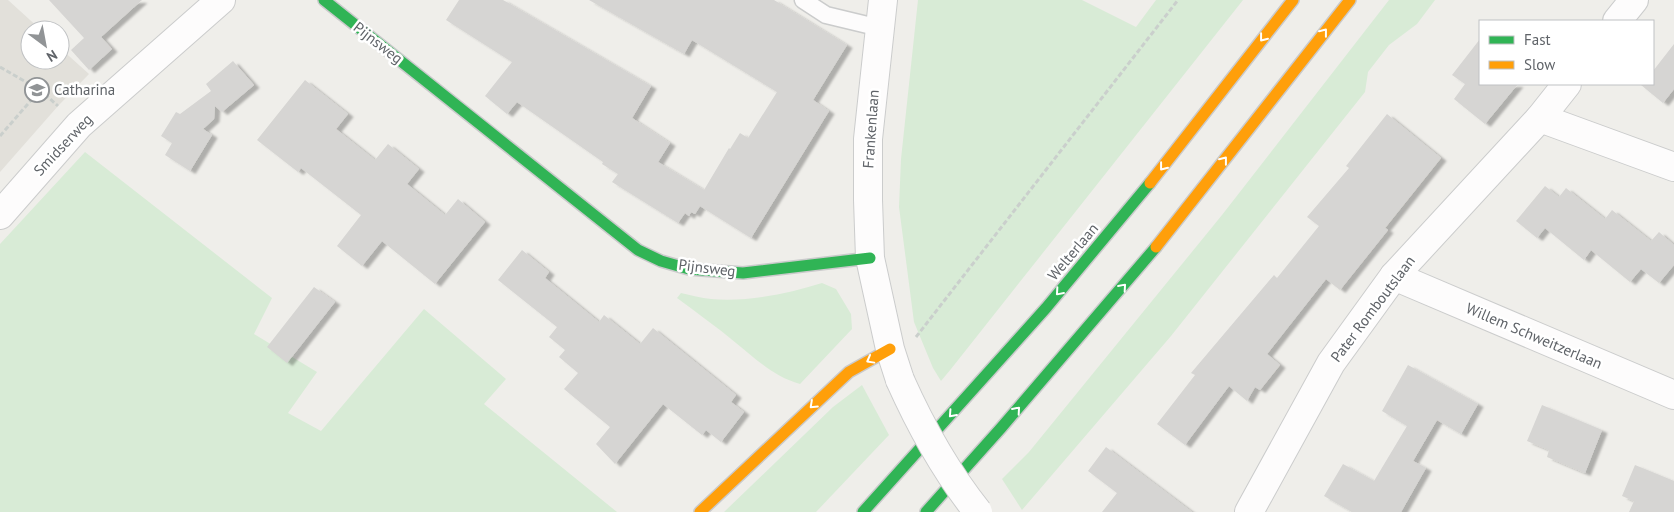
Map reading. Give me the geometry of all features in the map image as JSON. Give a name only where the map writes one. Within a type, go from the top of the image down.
[{"type":"main road","name":"Pijnsweg","points":[[324,0],[638,250],[661,261],[689,269],[743,273],[870,258]]},
{"type":"main road","name":"Welterlaan","points":[[863,512],[974,390],[1068,281],[1151,182],[1293,0]]},
{"type":"main road","points":[[926,512],[1002,428],[1155,249],[1350,0]]},
{"type":"main road","points":[[700,512],[849,372],[895,364]]},
{"type":"street","name":"Smidserweg","points":[[0,215],[79,125],[220,0]]},
{"type":"street","name":"Frankenlaan","points":[[870,258],[868,139],[883,0]]},
{"type":"street","points":[[1618,20],[1634,0]]},
{"type":"street","name":"Pater Romboutslaan","points":[[1249,512],[1331,364],[1394,276],[1540,118],[1566,85]]},
{"type":"street","points":[[1540,118],[1674,167]]},
{"type":"street","points":[[870,258],[895,364],[912,406],[944,464],[978,512]]},
{"type":"street","name":"Willem Schweitzerlaan","points":[[1394,276],[1674,395]]},
{"type":"lane","points":[[803,0],[826,15],[880,28]]},
{"type":"path","points":[[895,364],[1178,0]]},
{"type":"path","points":[[0,67],[40,90],[79,125]]},
{"type":"path","points":[[0,136],[40,90]]},
{"type":"shaded area","name":"Catharina","points":[[0,0],[8,0],[30,20],[20,20],[20,70],[70,70],[70,57],[89,74],[0,172]]},
{"type":"green space","points":[[918,0],[1082,0],[1136,27],[1156,0],[1243,0],[941,381],[933,368],[914,322],[899,207],[901,159]]},
{"type":"green space","points":[[1389,0],[1435,0],[1417,24],[1389,45],[1368,72],[1365,92],[1171,336],[1022,510],[1002,479],[1029,452],[1222,215]]},
{"type":"green space","points":[[85,152],[272,298],[254,334],[317,372],[288,413],[321,431],[424,309],[506,379],[484,404],[617,512],[0,512],[0,244]]},
{"type":"green space","points":[[822,283],[836,289],[851,314],[852,329],[800,384],[782,377],[766,367],[677,298],[681,293],[725,300],[753,298],[795,291]]},
{"type":"green space","points":[[862,385],[889,435],[816,512],[724,512],[833,407]]},
{"type":"building","points":[[49,0],[142,0],[101,37],[112,49],[89,70],[71,50],[84,38],[70,23],[70,20],[67,20]]},
{"type":"building","points":[[459,0],[503,0],[651,86],[632,118],[670,143],[658,162],[704,190],[740,133],[748,138],[777,92],[692,40],[684,54],[589,0],[774,0],[847,45],[813,100],[829,111],[751,238],[700,206],[695,214],[691,212],[689,216],[685,213],[678,223],[612,182],[618,174],[517,102],[507,114],[485,96],[512,62],[446,20]]},
{"type":"building","points":[[1479,40],[1479,85],[1517,85],[1485,124],[1454,99],[1465,84],[1452,75]]},
{"type":"building","points":[[1674,44],[1674,89],[1663,103],[1641,85],[1654,85],[1654,70]]},
{"type":"building","points":[[233,61],[254,85],[222,112],[215,106],[214,119],[203,129],[212,135],[190,171],[165,155],[172,143],[161,136],[176,112],[180,114],[211,91],[206,84]]},
{"type":"building","points":[[305,80],[348,114],[336,129],[375,160],[388,144],[419,169],[407,184],[445,215],[458,199],[485,222],[435,284],[382,241],[362,266],[337,246],[361,215],[301,168],[298,172],[257,140]]},
{"type":"building","points":[[1387,114],[1441,158],[1385,228],[1388,230],[1340,290],[1326,279],[1267,354],[1280,365],[1260,390],[1255,387],[1247,401],[1229,386],[1185,445],[1157,424],[1195,375],[1191,373],[1274,275],[1277,278],[1319,226],[1307,217],[1349,168],[1346,166]]},
{"type":"building","points":[[1545,186],[1559,197],[1566,188],[1605,219],[1612,210],[1651,241],[1659,232],[1674,245],[1674,265],[1659,283],[1641,269],[1630,282],[1591,250],[1584,260],[1545,228],[1537,238],[1516,221]]},
{"type":"building","points":[[522,250],[549,272],[545,278],[599,322],[604,315],[640,344],[653,328],[736,395],[731,402],[744,412],[721,442],[706,430],[702,435],[663,404],[615,464],[596,444],[610,427],[564,389],[578,373],[559,357],[565,350],[549,337],[557,327],[498,280]]},
{"type":"building","points":[[314,287],[335,302],[287,363],[267,347]]},
{"type":"building","points":[[1408,365],[1478,404],[1461,434],[1437,420],[1413,461],[1426,468],[1401,512],[1352,512],[1324,496],[1343,464],[1374,481],[1407,426],[1382,411]]},
{"type":"building","points":[[1542,405],[1602,430],[1585,473],[1547,457],[1549,450],[1527,441]]},
{"type":"building","points":[[1106,447],[1192,512],[1102,512],[1117,493],[1088,471]]},
{"type":"building","points":[[1635,465],[1674,481],[1674,512],[1629,512],[1634,501],[1622,496]]},
{"type":"traffic: fast","points":[[324,0],[638,250],[661,261],[689,269],[743,273],[870,258]]},
{"type":"traffic: fast","points":[[863,512],[1046,308],[1150,183]]},
{"type":"traffic: fast","points":[[926,512],[1001,428],[1156,247]]},
{"type":"traffic: slow","points":[[1150,183],[1293,0]]},
{"type":"traffic: slow","points":[[1156,247],[1350,0]]},
{"type":"traffic: slow","points":[[700,512],[849,372],[890,349]]},
{"type":"place","name":"Catharina","points":[[37,90]]}]
